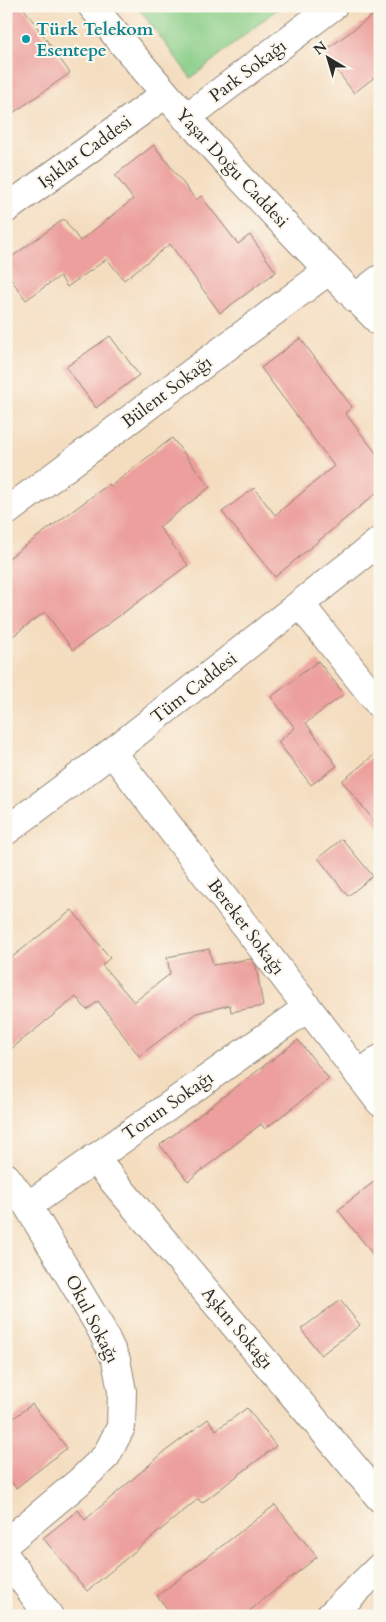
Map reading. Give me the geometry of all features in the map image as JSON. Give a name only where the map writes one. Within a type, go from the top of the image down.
[{"type":"street","name":"Yaşar Doğu Caddesi","points":[[92,6],[164,95],[328,271],[380,322]]},
{"type":"street","name":"Park Sokağı","points":[[186,118],[333,6]]},
{"type":"street","name":"Işıklar Caddesi","points":[[6,209],[164,95]]},
{"type":"street","name":"Bülent Sokağı","points":[[6,512],[328,271]]},
{"type":"street","points":[[355,298],[380,279]]},
{"type":"street","name":"Tüm Caddesi","points":[[6,831],[112,752],[380,541]]},
{"type":"street","points":[[300,604],[380,705]]},
{"type":"street","name":"Bereket Sokağı","points":[[112,752],[307,1008],[369,1067],[380,1102]]},
{"type":"street","name":"Torun Sokağı","points":[[28,1206],[307,1008]]},
{"type":"street","name":"Aşkın Sokağı","points":[[94,1158],[380,1498]]},
{"type":"street","points":[[6,1177],[28,1206]]},
{"type":"street","name":"Okul Sokağı","points":[[6,1543],[79,1482],[106,1456],[122,1427],[122,1391],[116,1360],[71,1274],[28,1206]]},
{"type":"street","points":[[6,1557],[49,1616]]},
{"type":"street","points":[[330,1616],[380,1567]]},
{"type":"green space","points":[[137,6],[281,6],[191,78]]},
{"type":"building","name":"Türk Telekom Esentepe","points":[[6,6],[22,6],[70,73],[6,118]]},
{"type":"building","points":[[380,10],[380,73],[354,93],[323,52]]},
{"type":"building","points":[[154,145],[196,200],[201,196],[238,244],[250,235],[276,272],[220,313],[170,244],[124,280],[107,259],[67,287],[60,276],[26,300],[6,272],[6,261],[64,219],[80,241],[133,199],[115,175]]},
{"type":"building","points":[[110,336],[139,375],[96,408],[66,367]]},
{"type":"building","points":[[300,338],[352,407],[345,413],[380,458],[380,490],[275,577],[222,512],[254,488],[275,515],[334,466],[261,368]]},
{"type":"building","points":[[172,438],[210,487],[159,527],[188,565],[73,650],[45,612],[6,641],[6,560],[109,484],[111,486]]},
{"type":"building","points":[[318,661],[344,694],[306,723],[337,766],[311,785],[278,742],[295,728],[271,697]]},
{"type":"building","points":[[380,750],[380,828],[342,781]]},
{"type":"building","points":[[342,839],[373,876],[348,896],[318,858]]},
{"type":"building","points":[[72,910],[110,958],[102,965],[134,1002],[170,974],[167,957],[209,949],[213,965],[251,959],[256,966],[263,1006],[231,1012],[230,1005],[196,1013],[139,1056],[98,1001],[87,1010],[76,997],[6,1053],[6,962]]},
{"type":"building","points":[[298,1040],[329,1079],[265,1129],[261,1124],[188,1181],[160,1145]]},
{"type":"building","points":[[380,1177],[380,1263],[338,1210]]},
{"type":"building","points":[[340,1300],[360,1325],[321,1355],[301,1329]]},
{"type":"building","points":[[32,1404],[67,1448],[16,1488],[6,1475],[6,1424]]},
{"type":"building","points":[[247,1408],[276,1446],[202,1503],[198,1499],[87,1591],[43,1538],[78,1510],[85,1520],[163,1453],[208,1419],[216,1430]]},
{"type":"building","points":[[275,1505],[317,1557],[243,1616],[173,1616],[157,1596]]},
{"type":"place","name":"Türk Telekom Esentepe","points":[[26,39]]}]
